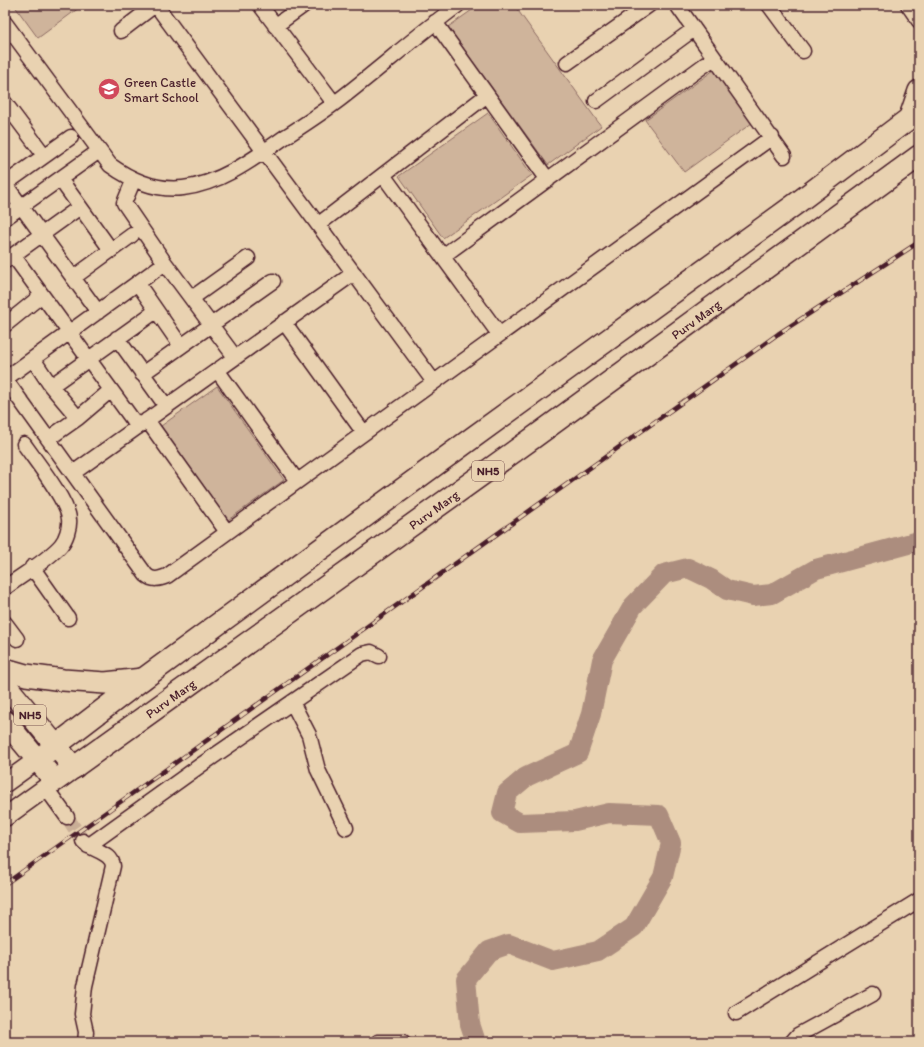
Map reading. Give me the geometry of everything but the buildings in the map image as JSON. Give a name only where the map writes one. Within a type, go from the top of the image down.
[{"type":"highway","points":[[914,114],[919,91]]},
{"type":"highway","name":"NH5","points":[[37,760],[143,679],[468,440],[797,203],[914,114]]},
{"type":"highway","name":"Purv Marg","points":[[50,785],[527,443],[919,156]]},
{"type":"highway","points":[[5,669],[26,675],[77,681],[105,683],[143,679]]},
{"type":"highway","name":"NH5","points":[[5,684],[74,768]]},
{"type":"highway","name":"NH5","points":[[5,721],[37,760],[50,785]]},
{"type":"main road","points":[[5,783],[37,760]]},
{"type":"main road","name":"Purv Marg","points":[[5,817],[50,785]]},
{"type":"street","points":[[121,30],[156,5],[319,224],[434,382]]},
{"type":"street","points":[[260,5],[334,103]]},
{"type":"street","points":[[275,26],[304,5]]},
{"type":"street","points":[[5,23],[98,151],[110,165],[134,179],[160,188],[182,188],[196,186],[214,180],[265,151],[334,103],[458,5]]},
{"type":"street","points":[[567,63],[649,5]]},
{"type":"street","points":[[677,5],[784,156]]},
{"type":"street","points":[[769,5],[803,51]]},
{"type":"street","points":[[908,5],[919,21]]},
{"type":"street","points":[[435,22],[548,180]]},
{"type":"street","points":[[596,101],[694,29]]},
{"type":"street","points":[[443,256],[714,58]]},
{"type":"street","points":[[319,224],[487,95]]},
{"type":"street","points":[[5,103],[10,119],[41,151],[42,156]]},
{"type":"street","points":[[71,137],[42,156],[39,161],[5,184],[98,312]]},
{"type":"street","points":[[165,263],[5,379],[72,473],[150,578],[155,580],[167,576],[772,137]]},
{"type":"street","points":[[5,218],[98,151]]},
{"type":"street","points":[[383,175],[499,334]]},
{"type":"street","points":[[60,179],[111,250]]},
{"type":"street","points":[[134,179],[124,203],[165,263],[212,324],[235,357]]},
{"type":"street","points":[[80,207],[9,258],[42,295],[111,390],[142,424],[227,532]]},
{"type":"street","points":[[72,278],[132,235]]},
{"type":"street","points":[[192,298],[248,258]]},
{"type":"street","points":[[72,473],[354,272]]},
{"type":"street","points":[[142,374],[273,281]]},
{"type":"street","points":[[138,284],[181,346]]},
{"type":"street","points":[[6,324],[42,295]]},
{"type":"street","points":[[51,386],[156,310]]},
{"type":"street","points":[[284,322],[364,433]]},
{"type":"street","points":[[117,338],[166,406]]},
{"type":"street","points":[[33,359],[51,386],[78,418]]},
{"type":"street","points":[[217,370],[297,481]]},
{"type":"street","points":[[48,439],[78,418],[111,390]]},
{"type":"street","points":[[5,588],[62,544],[67,532],[69,519],[64,502],[24,444]]},
{"type":"street","points":[[32,567],[68,618]]},
{"type":"street","points":[[5,623],[17,639]]},
{"type":"street","points":[[85,1042],[86,1032],[82,1014],[85,986],[113,866],[109,856],[85,844],[362,654],[371,652],[379,656]]},
{"type":"street","points":[[292,702],[304,723],[318,770],[346,828]]},
{"type":"street","points":[[50,785],[67,818]]},
{"type":"street","points":[[736,1013],[919,900]]},
{"type":"street","points":[[792,1042],[798,1035],[873,994]]},
{"type":"street","points":[[378,1042],[403,1042]]},
{"type":"shaded area","points":[[14,5],[83,5],[38,38]]},
{"type":"shaded area","points":[[479,5],[514,5],[601,126],[548,165],[448,27]]},
{"type":"shaded area","points":[[714,70],[752,123],[684,172],[645,120]]},
{"type":"shaded area","points":[[488,113],[532,175],[443,238],[399,176]]},
{"type":"shaded area","points":[[217,386],[284,480],[228,520],[161,426]]},
{"type":"waterway","points":[[476,1042],[470,1024],[466,979],[489,951],[509,944],[553,961],[598,951],[634,927],[663,877],[671,843],[659,815],[609,813],[575,821],[520,823],[502,813],[507,793],[526,777],[578,753],[591,714],[602,660],[633,606],[664,574],[688,568],[711,579],[727,590],[753,596],[772,594],[816,569],[919,541]]},
{"type":"tunnel","points":[[67,817],[83,841]]},
{"type":"railway","points":[[5,884],[778,334],[919,242]]},
{"type":"place","name":"Green Castle Smart School","points":[[109,89]]}]
